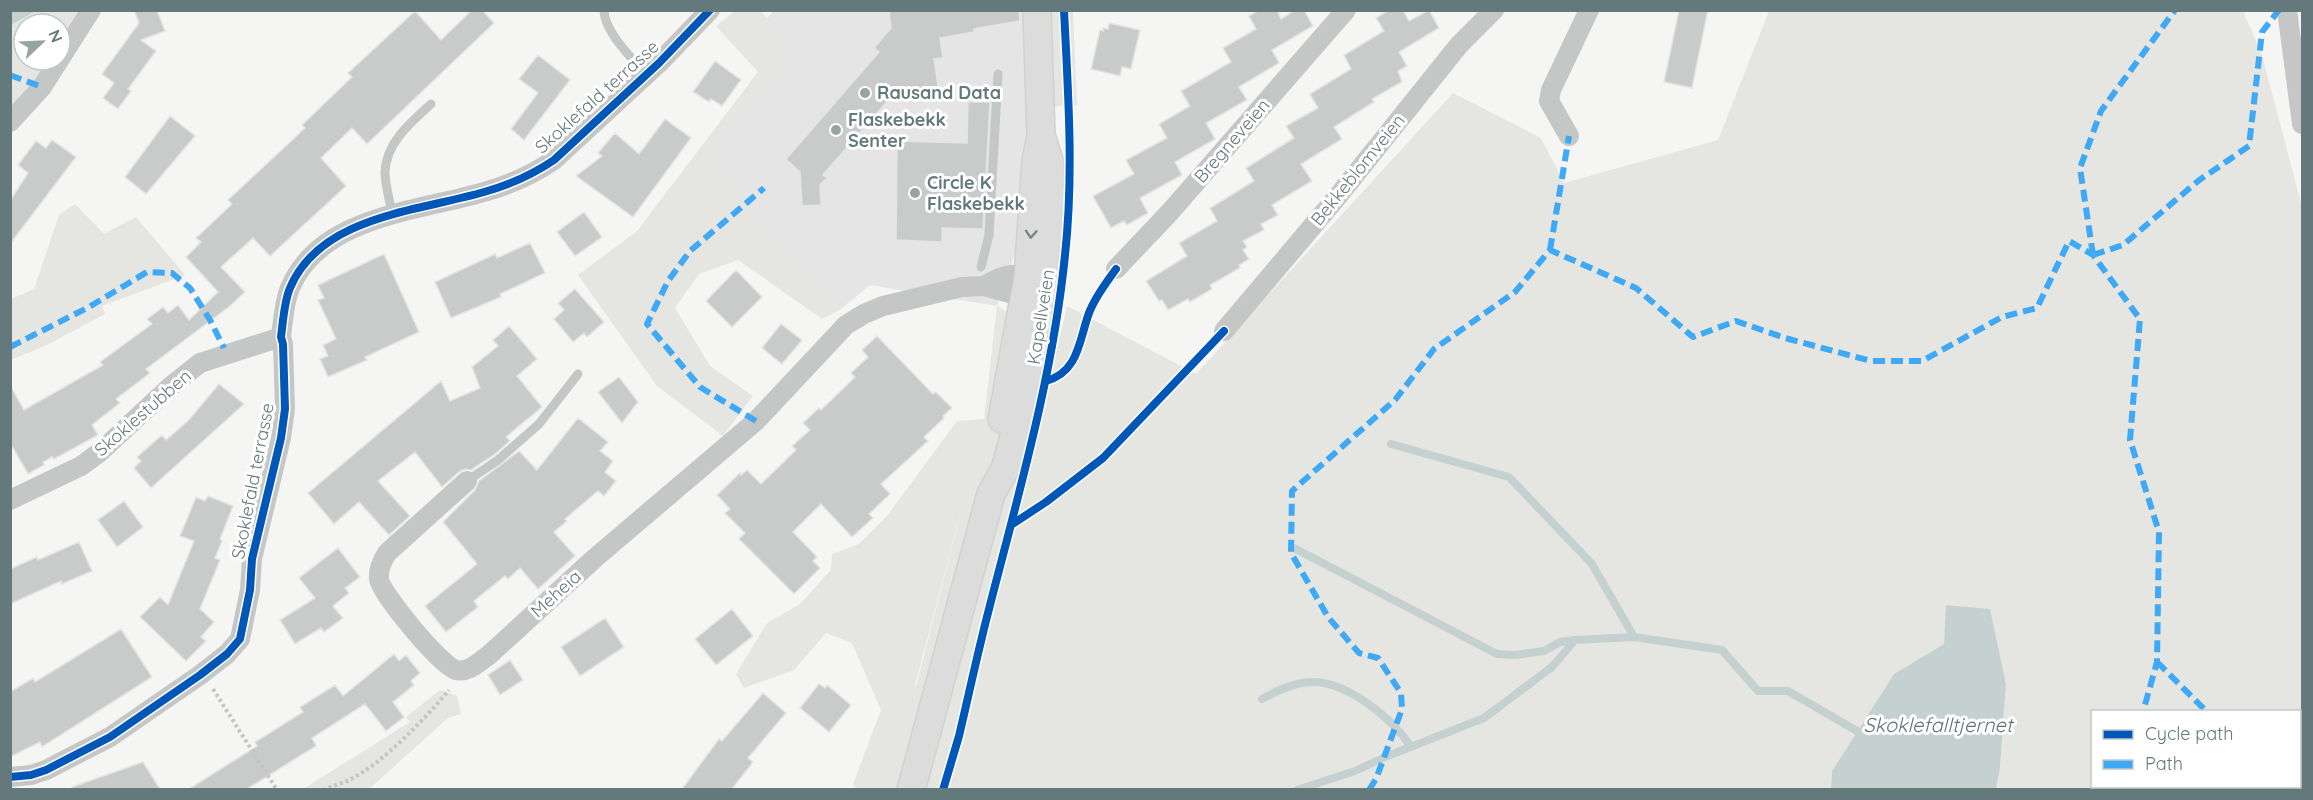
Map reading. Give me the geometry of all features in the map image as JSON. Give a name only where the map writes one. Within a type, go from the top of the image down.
[{"type":"main road","name":"Kapellveien","points":[[910,789],[991,494],[990,467],[1033,286],[1036,162],[1041,135],[1037,10]]},
{"type":"street","points":[[10,122],[42,87],[92,10]]},
{"type":"street","name":"Skoklefald terrasse","points":[[10,777],[32,775],[77,756],[110,737],[200,675],[227,654],[240,639],[250,590],[252,559],[281,438],[285,409],[281,337],[289,290],[295,278],[315,253],[328,242],[368,222],[392,214],[483,193],[512,183],[541,169],[554,160],[648,74],[710,10]]},
{"type":"street","name":"Bregneveien","points":[[1116,269],[1170,212],[1346,10]]},
{"type":"street","name":"Bekkeblomveien","points":[[1224,331],[1338,196],[1459,45],[1494,10]]},
{"type":"street","points":[[1569,136],[1549,101],[1551,90],[1589,10]]},
{"type":"street","points":[[2287,10],[2302,124]]},
{"type":"street","name":"Meheia","points":[[460,671],[474,666],[489,655],[595,558],[733,442],[789,387],[846,325],[883,306],[962,287],[982,277],[1002,275],[1033,286]]},
{"type":"street","name":"Skoklestubben","points":[[10,500],[81,466],[100,452],[171,386],[200,363],[281,337]]},
{"type":"street","points":[[460,671],[450,668],[429,648],[391,603],[379,580],[381,562],[387,553],[467,481]]},
{"type":"lane","points":[[604,10],[604,19],[615,36],[648,74]]},
{"type":"lane","points":[[982,277],[989,235],[998,74]]},
{"type":"lane","points":[[392,214],[385,174],[390,149],[400,134],[431,104]]},
{"type":"lane","points":[[467,481],[498,459],[539,424],[578,374]]},
{"type":"path","points":[[323,789],[349,780],[369,768],[418,725],[449,691],[460,671]]},
{"type":"path","points":[[200,675],[214,690],[277,789]]},
{"type":"shaded area","points":[[84,11],[72,28],[72,12],[34,12]]},
{"type":"shaded area","points":[[735,11],[761,11],[767,18],[780,68],[708,156],[838,311],[822,319],[738,260],[699,274],[675,308],[710,366],[753,396],[723,436],[657,386],[578,275],[637,231],[758,72],[716,26]]},
{"type":"shaded area","points":[[774,11],[1024,11],[1027,108],[1021,235],[997,306],[870,285],[838,311],[708,156],[780,68],[767,18]]},
{"type":"shaded area","points":[[1024,11],[1073,11],[1077,105],[1027,108]]},
{"type":"shaded area","points":[[1769,11],[2243,11],[2262,55],[2302,207],[2302,789],[1996,789],[2000,768],[2006,684],[1990,610],[1947,605],[1944,644],[1894,674],[1832,771],[1831,789],[856,789],[853,784],[881,710],[852,643],[826,633],[794,670],[744,688],[736,674],[767,623],[800,604],[831,570],[832,554],[859,544],[887,516],[957,421],[984,419],[997,306],[1058,345],[1067,306],[1196,374],[1453,93],[1541,138],[1564,183],[1718,140]],"holes":[[[971,472],[916,687],[915,686]]]},
{"type":"shaded area","points":[[11,25],[12,72],[42,72],[27,92],[11,107]]},
{"type":"shaded area","points":[[75,204],[104,234],[136,217],[185,275],[102,306],[105,314],[47,345],[11,360],[11,299],[34,289],[59,215]]},
{"type":"shaded area","points":[[440,690],[457,696],[461,714],[448,718],[369,789],[303,789],[410,722],[406,717]]},
{"type":"water","points":[[11,10],[36,10],[34,12],[12,12],[11,25]]},
{"type":"water","name":"Skoklefalltjernet","points":[[1946,605],[1990,609],[2006,684],[2000,768],[1996,789],[1831,789],[1832,771],[1894,674],[1944,644]]},
{"type":"building","points":[[134,10],[157,10],[165,31],[141,40],[156,51],[128,89],[131,91],[118,109],[103,98],[114,83],[102,74],[139,23]]},
{"type":"building","points":[[472,10],[482,10],[494,23],[367,144],[352,128],[321,158],[346,186],[270,256],[253,238],[221,267],[245,292],[230,306],[146,369],[150,373],[116,399],[120,403],[92,425],[98,435],[54,459],[52,457],[43,462],[44,465],[28,474],[10,443],[10,385],[24,410],[103,365],[100,362],[152,324],[147,319],[163,307],[168,313],[178,305],[189,320],[218,292],[186,257],[201,242],[196,238],[232,204],[228,200],[305,128],[302,125],[352,77],[348,73],[415,11],[441,40]]},
{"type":"building","name":"Flaskebekk Senter","points":[[889,10],[1019,10],[1020,21],[940,38],[943,58],[934,59],[939,92],[898,99],[899,88],[823,175],[827,178],[820,185],[821,205],[802,206],[800,172],[786,159],[879,52],[874,48],[891,28]]},
{"type":"building","points":[[1259,10],[1277,10],[1281,19],[1295,10],[1304,10],[1313,26],[1272,50],[1279,63],[1239,87],[1247,100],[1206,123],[1215,139],[1175,162],[1182,175],[1140,198],[1148,213],[1127,225],[1124,221],[1111,228],[1093,196],[1134,174],[1126,160],[1167,138],[1159,124],[1190,106],[1181,91],[1231,62],[1223,48],[1256,29],[1249,16]]},
{"type":"building","points":[[1389,10],[1403,10],[1409,21],[1429,10],[1439,28],[1399,52],[1407,66],[1398,71],[1402,82],[1372,99],[1374,102],[1334,127],[1342,139],[1301,164],[1312,181],[1272,205],[1278,215],[1261,224],[1264,230],[1243,241],[1247,247],[1243,250],[1249,259],[1239,265],[1240,268],[1210,285],[1212,289],[1190,302],[1188,299],[1168,310],[1146,281],[1187,256],[1179,243],[1217,221],[1210,208],[1254,181],[1246,168],[1294,138],[1286,126],[1318,108],[1310,94],[1351,69],[1344,55],[1384,31],[1376,18]]},
{"type":"building","points":[[1679,10],[1708,10],[1692,88],[1664,82]]},
{"type":"building","points":[[1109,23],[1140,30],[1131,69],[1122,67],[1120,76],[1091,69],[1100,30],[1108,29]]},
{"type":"building","points":[[538,55],[570,80],[524,140],[511,129],[538,93],[519,79]]},
{"type":"building","points":[[715,61],[741,80],[722,106],[711,99],[709,102],[693,92]]},
{"type":"building","points":[[968,102],[990,102],[983,229],[942,228],[942,242],[896,240],[897,141],[967,143]]},
{"type":"building","points":[[170,116],[195,136],[146,194],[125,177]]},
{"type":"building","points":[[665,119],[691,138],[633,217],[576,176],[602,156],[598,153],[615,133],[639,154]]},
{"type":"building","points":[[52,140],[76,157],[10,244],[10,201],[28,173],[18,165],[36,141],[46,148]]},
{"type":"building","points":[[584,212],[602,237],[575,256],[557,232]]},
{"type":"building","points":[[530,243],[545,273],[500,294],[501,297],[451,318],[435,282],[495,254],[497,258]]},
{"type":"building","points":[[384,254],[419,332],[365,357],[367,360],[328,377],[320,359],[328,356],[323,345],[336,339],[318,300],[324,298],[318,285]]},
{"type":"building","points":[[736,270],[762,297],[732,327],[706,301]]},
{"type":"building","points":[[575,289],[604,322],[587,337],[584,333],[573,342],[554,319],[564,310],[558,303]]},
{"type":"building","points":[[781,324],[802,340],[782,364],[762,348]]},
{"type":"building","points":[[509,326],[537,359],[517,376],[542,407],[506,437],[510,441],[494,455],[471,470],[465,469],[459,472],[442,487],[415,452],[378,481],[410,516],[389,535],[359,502],[334,524],[308,493],[441,381],[450,401],[480,388],[472,367],[498,346],[493,340]]},
{"type":"building","points":[[877,336],[933,394],[936,392],[952,408],[924,437],[928,441],[881,484],[890,494],[869,514],[873,518],[852,537],[821,504],[793,532],[817,557],[813,561],[820,568],[794,594],[739,539],[745,533],[725,513],[730,509],[717,495],[740,473],[741,475],[747,470],[761,484],[796,450],[792,446],[810,430],[803,423],[819,408],[821,410],[855,377],[851,373],[868,357],[862,350]]},
{"type":"building","points":[[619,377],[638,402],[622,423],[598,392]]},
{"type":"building","points":[[219,384],[244,404],[151,488],[134,468],[141,461],[137,457],[162,435],[166,440],[189,420]]},
{"type":"building","points":[[578,418],[608,442],[600,451],[613,461],[605,472],[616,481],[604,496],[598,491],[565,519],[567,521],[554,532],[575,556],[538,589],[520,568],[508,579],[505,576],[474,601],[478,607],[446,632],[425,606],[477,564],[443,522],[475,490],[479,481],[519,451],[537,470]]},
{"type":"building","points":[[208,496],[233,506],[215,558],[220,560],[200,609],[214,622],[201,637],[206,641],[186,661],[140,617],[160,597],[168,605],[194,541],[180,536],[196,497],[205,501]]},
{"type":"building","points":[[124,501],[143,527],[117,547],[98,520]]},
{"type":"building","points":[[79,542],[92,571],[62,584],[61,581],[10,604],[10,569],[37,557],[38,560]]},
{"type":"building","points":[[338,548],[360,577],[345,588],[349,593],[333,606],[343,618],[324,632],[321,628],[295,644],[280,620],[315,598],[299,578]]},
{"type":"building","points":[[732,609],[753,636],[716,665],[695,639]]},
{"type":"building","points":[[605,618],[624,647],[580,676],[561,647]]},
{"type":"building","points":[[121,629],[152,677],[42,747],[40,742],[10,757],[10,692],[33,678],[35,682]]},
{"type":"building","points":[[394,654],[399,661],[406,655],[420,673],[411,681],[414,685],[393,702],[404,717],[386,731],[365,704],[312,738],[316,746],[247,789],[189,789],[257,746],[255,742],[303,712],[300,707],[335,685],[343,696]]},
{"type":"building","points":[[510,660],[523,680],[500,695],[488,675]]},
{"type":"building","points":[[819,684],[825,688],[827,685],[851,705],[829,732],[800,708]]},
{"type":"building","points":[[763,693],[786,713],[748,758],[753,762],[732,789],[682,789],[719,739],[722,741]]},
{"type":"building","points":[[143,762],[160,789],[73,789],[72,787]]},
{"type":"waterway","points":[[1391,444],[1509,477],[1592,564],[1634,637]]},
{"type":"waterway","points":[[1294,548],[1497,654],[1515,655],[1544,651],[1560,642],[1575,640]]},
{"type":"waterway","points":[[1297,790],[1355,771],[1484,718],[1552,667],[1575,640],[1634,637],[1722,650],[1758,691],[1788,691],[1857,731]]},
{"type":"waterway","points":[[1262,699],[1300,683],[1327,684],[1369,704],[1393,725],[1411,747]]},
{"type":"marked path","points":[[2093,255],[2080,168],[2101,111],[2175,10]]},
{"type":"marked path","points":[[2093,255],[2123,245],[2198,181],[2249,146],[2262,32],[2279,10]]},
{"type":"marked path","points":[[10,75],[42,87]]},
{"type":"marked path","points":[[1550,250],[1569,136]]},
{"type":"marked path","points":[[756,421],[700,387],[647,324],[668,281],[690,251],[764,188]]},
{"type":"marked path","points":[[1369,790],[1376,779],[1402,709],[1401,693],[1378,658],[1359,653],[1328,617],[1291,553],[1292,491],[1395,400],[1434,349],[1515,292],[1550,250],[1636,288],[1693,337],[1736,321],[1785,338],[1871,361],[1922,361],[2002,317],[2037,308],[2069,241],[2093,255],[2140,319],[2130,440],[2159,532],[2157,662],[2144,710]]},
{"type":"marked path","points":[[10,347],[89,307],[147,272],[172,273],[190,288],[224,348]]},
{"type":"marked path","points":[[2157,662],[2205,710]]},
{"type":"cycle path","points":[[10,777],[31,775],[46,770],[110,737],[200,675],[227,654],[240,639],[250,590],[252,559],[281,438],[285,409],[281,337],[285,306],[290,288],[304,264],[324,245],[347,231],[374,220],[493,189],[520,179],[554,160],[659,63],[710,10]]},
{"type":"cycle path","points":[[943,790],[959,736],[1034,433],[1060,300],[1068,225],[1070,163],[1064,10]]},
{"type":"cycle path","points":[[1046,381],[1057,377],[1071,363],[1080,344],[1091,307],[1116,269]]},
{"type":"cycle path","points":[[1011,525],[1046,502],[1103,458],[1224,331]]},
{"type":"place","name":"Rausand Data","points":[[865,93]]},
{"type":"place","name":"Flaskebekk Senter","points":[[836,130]]},
{"type":"place","name":"Circle K Flaskebekk","points":[[915,193]]}]
